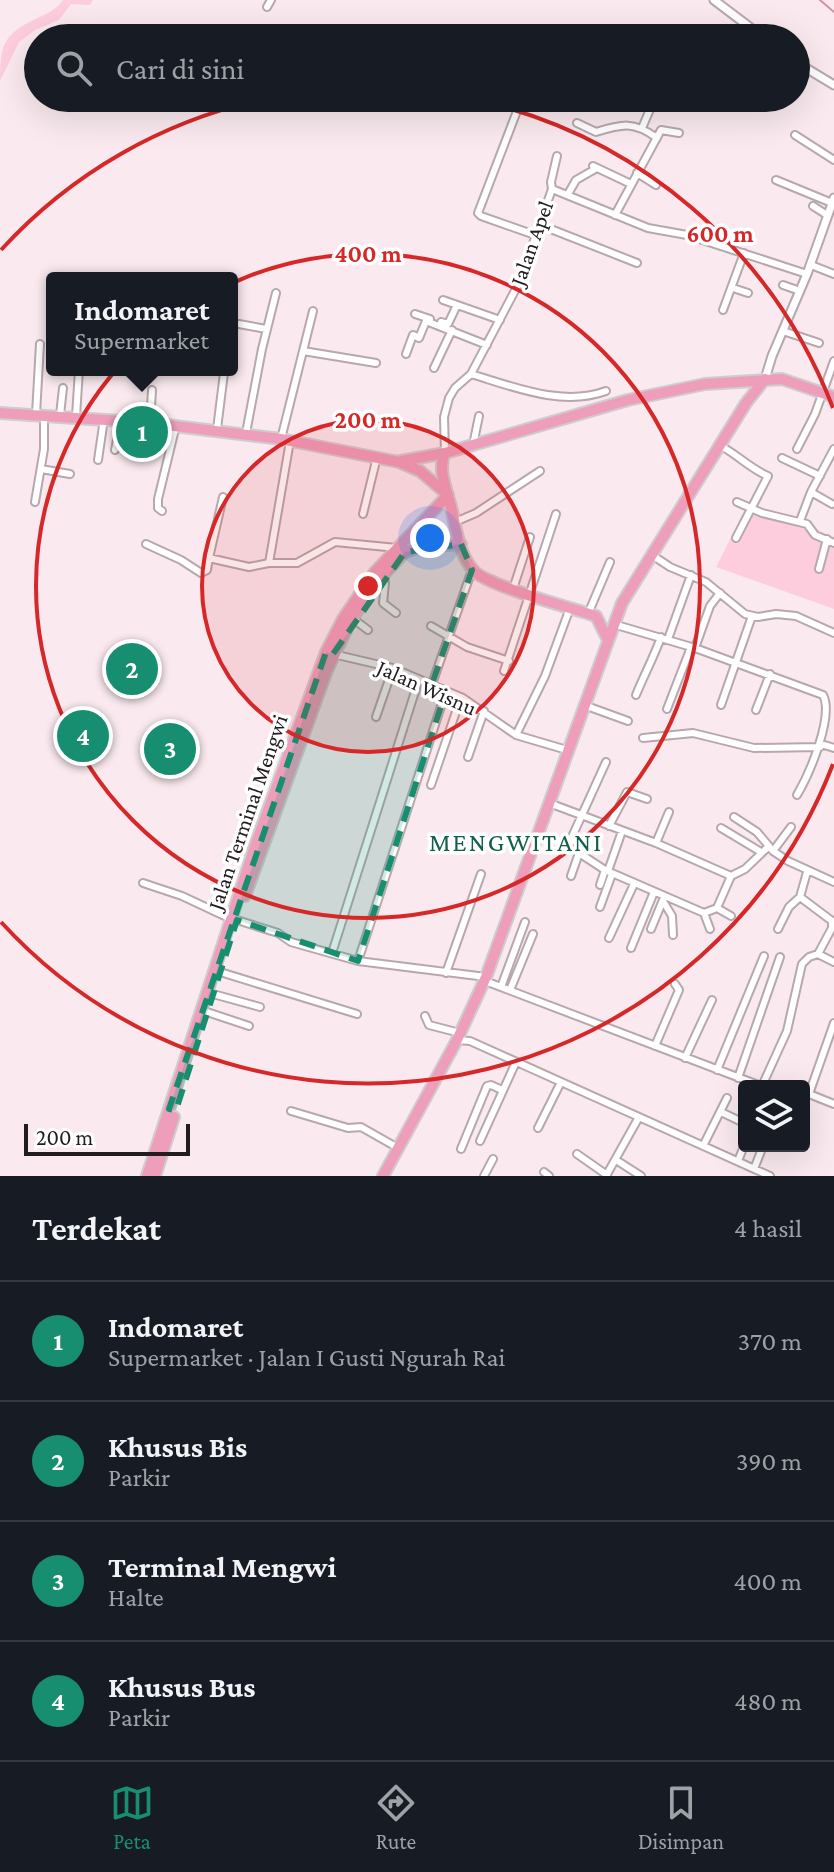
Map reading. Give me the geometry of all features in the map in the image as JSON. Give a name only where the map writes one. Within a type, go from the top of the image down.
[{"type":"highway","points":[[383,1176],[460,1034],[486,979],[621,605],[746,403],[765,379]]},
{"type":"highway","points":[[399,462],[445,453],[643,396],[765,379],[792,381],[829,395]]},
{"type":"highway","points":[[740,381],[748,391],[746,403]]},
{"type":"highway","points":[[0,413],[176,425],[286,440],[399,462],[420,471],[448,495]]},
{"type":"highway","points":[[445,453],[442,469],[461,544],[472,570],[481,577],[592,615],[608,640]]},
{"type":"highway","name":"Jalan Terminal Mengwi","points":[[155,1176],[234,920],[329,653],[348,612],[397,548],[448,495]]},
{"type":"highway","name":"Jalan Terminal Mengwi","points":[[329,653],[378,575],[396,559],[411,548],[461,544]]},
{"type":"highway","points":[[592,615],[621,605]]},
{"type":"highway","name":"Jalan Terminal Mengwi","points":[[147,1176],[207,1012],[234,920]]},
{"type":"street","points":[[714,0],[746,24]]},
{"type":"street","points":[[810,70],[834,85]]},
{"type":"street","points":[[517,112],[478,213],[535,235]]},
{"type":"street","points":[[642,128],[649,112]]},
{"type":"street","points":[[577,123],[596,132],[620,125],[642,128],[656,141]]},
{"type":"street","points":[[615,215],[662,130],[679,133]]},
{"type":"street","points":[[795,135],[834,160]]},
{"type":"street","points":[[552,189],[557,156]]},
{"type":"street","points":[[568,194],[576,180],[595,168],[631,184]]},
{"type":"street","points":[[637,173],[656,185]]},
{"type":"street","points":[[765,379],[811,265],[833,200],[776,180]]},
{"type":"street","name":"Jalan Apel","points":[[445,453],[444,417],[452,391],[471,374],[520,281],[552,189],[648,228],[687,235],[807,274]]},
{"type":"street","points":[[813,206],[827,215]]},
{"type":"street","points":[[538,224],[637,263]]},
{"type":"street","points":[[723,310],[744,253]]},
{"type":"street","points":[[811,265],[834,274]]},
{"type":"street","points":[[783,285],[800,291]]},
{"type":"street","points":[[733,288],[748,293]]},
{"type":"street","points":[[246,433],[276,293]]},
{"type":"street","points":[[443,300],[500,320]]},
{"type":"street","points":[[415,314],[448,324],[457,305]]},
{"type":"street","points":[[269,563],[286,440],[313,311]]},
{"type":"street","points":[[406,354],[413,335],[419,338],[426,321],[487,345]]},
{"type":"street","points":[[239,324],[266,329]]},
{"type":"street","points":[[434,368],[452,330]]},
{"type":"street","points":[[783,331],[819,343]]},
{"type":"street","points":[[35,502],[41,469],[40,344]]},
{"type":"street","points":[[303,351],[376,363]]},
{"type":"street","points":[[797,449],[829,395],[834,361]]},
{"type":"street","points":[[471,374],[543,395],[590,397],[606,391]]},
{"type":"street","points":[[76,416],[79,376]]},
{"type":"street","points":[[217,429],[224,376]]},
{"type":"street","points":[[60,415],[63,388]]},
{"type":"street","points":[[150,423],[152,390]]},
{"type":"street","points":[[473,445],[479,416]]},
{"type":"street","points":[[98,460],[104,419]]},
{"type":"street","points":[[115,450],[121,420]]},
{"type":"street","points":[[162,511],[158,508],[158,499],[176,425]]},
{"type":"street","points":[[721,446],[768,476],[736,538]]},
{"type":"street","points":[[800,521],[811,492],[834,449]]},
{"type":"street","points":[[363,514],[377,457]]},
{"type":"street","points":[[782,458],[820,476]]},
{"type":"street","points":[[41,469],[70,474]]},
{"type":"street","points":[[455,522],[476,513],[540,471]]},
{"type":"street","points":[[811,492],[832,504]]},
{"type":"street","points":[[146,544],[201,573],[207,570],[223,497]]},
{"type":"street","points":[[737,502],[752,510],[800,521],[811,526],[815,535],[831,541],[819,569]]},
{"type":"street","points":[[504,671],[556,514]]},
{"type":"street","points":[[513,589],[530,537]]},
{"type":"street","points":[[209,558],[249,567],[297,563],[335,542],[397,548]]},
{"type":"street","points":[[652,555],[691,575],[752,616],[796,616],[834,633]]},
{"type":"street","points":[[592,615],[610,562]]},
{"type":"street","points":[[432,684],[472,570]]},
{"type":"street","points":[[378,575],[385,583],[383,603],[396,613]]},
{"type":"street","points":[[636,695],[691,575]]},
{"type":"street","points":[[667,709],[710,606],[720,593]]},
{"type":"street","points":[[516,735],[545,676],[568,605]]},
{"type":"street","points":[[721,705],[752,616]]},
{"type":"street","points":[[352,618],[368,630]]},
{"type":"street","points":[[613,624],[770,674],[826,697],[830,713],[820,746],[797,795]]},
{"type":"street","points":[[431,626],[467,647],[509,661]]},
{"type":"street","name":"Jalan Wisnu","points":[[329,653],[393,668],[461,697],[484,711],[506,731],[567,750]]},
{"type":"street","points":[[376,717],[393,668]]},
{"type":"street","points":[[756,710],[770,674]]},
{"type":"street","points":[[332,953],[419,679]]},
{"type":"street","points":[[358,961],[446,691]]},
{"type":"street","points":[[431,785],[461,697]]},
{"type":"street","points":[[584,705],[628,721]]},
{"type":"street","points":[[468,757],[484,711]]},
{"type":"street","points":[[643,738],[693,733],[747,747],[834,748]]},
{"type":"street","points":[[606,762],[571,839],[579,853],[608,872],[663,899],[704,913],[717,908],[731,876],[745,869],[761,852],[771,849],[791,827]]},
{"type":"street","points":[[609,826],[627,792],[647,799]]},
{"type":"street","points":[[548,803],[656,843],[731,876]]},
{"type":"street","points":[[656,843],[669,812]]},
{"type":"street","points":[[734,817],[757,832],[771,849],[807,872],[834,882]]},
{"type":"street","points":[[721,828],[761,852]]},
{"type":"street","points":[[600,907],[622,831]]},
{"type":"street","points":[[571,876],[579,853]]},
{"type":"street","points":[[600,885],[608,872]]},
{"type":"street","points":[[778,929],[789,907],[800,897],[807,872]]},
{"type":"street","points":[[446,973],[481,874]]},
{"type":"street","points":[[143,883],[182,896],[234,920],[278,933],[291,942],[358,961],[486,979],[744,1080]]},
{"type":"street","points":[[609,938],[634,884]]},
{"type":"street","points":[[631,948],[654,892]]},
{"type":"street","points":[[764,1080],[787,1031],[802,964],[818,954],[832,928],[832,921],[800,897]]},
{"type":"street","points":[[651,929],[663,899]]},
{"type":"street","points":[[663,899],[672,916],[673,935]]},
{"type":"street","points":[[717,908],[731,916]]},
{"type":"street","points":[[704,913],[710,929]]},
{"type":"street","points":[[501,987],[525,922]]},
{"type":"street","points":[[510,990],[533,934]]},
{"type":"street","points":[[818,954],[834,962]]},
{"type":"street","points":[[717,1070],[764,956]]},
{"type":"street","points":[[738,1078],[780,957]]},
{"type":"street","points":[[220,972],[357,1014]]},
{"type":"street","points":[[655,1046],[679,990],[675,984]]},
{"type":"street","points":[[213,994],[260,1007]]},
{"type":"street","points":[[685,1058],[712,1000]]},
{"type":"street","points":[[207,1012],[249,1026]]},
{"type":"street","points":[[425,1016],[429,1025],[460,1034],[770,1176]]},
{"type":"street","points":[[810,1083],[834,1023]]},
{"type":"street","points":[[480,1141],[516,1062]]},
{"type":"street","points":[[538,1128],[561,1082]]},
{"type":"street","points":[[461,1149],[487,1086],[502,1090]]},
{"type":"street","points":[[810,1095],[834,1104]]},
{"type":"street","points":[[703,1146],[727,1098]]},
{"type":"street","points":[[291,1111],[348,1128],[361,1127],[398,1148]]},
{"type":"street","points":[[721,1112],[738,1120]]},
{"type":"street","points":[[577,1154],[606,1176],[639,1117]]},
{"type":"street","points":[[738,1161],[742,1152]]},
{"type":"street","points":[[754,1169],[761,1152]]},
{"type":"street","points":[[484,1176],[493,1159]]},
{"type":"street","points":[[616,1160],[641,1176]]},
{"type":"street","points":[[592,1176],[597,1169]]},
{"type":"highlighted area","points":[[461,544],[472,570],[432,684],[446,691],[358,961],[237,920],[176,1110],[169,1109],[326,652],[333,654],[405,552]]},
{"type":"shaded area","points":[[63,0],[93,0],[90,5],[71,4],[59,20],[49,24],[27,24],[51,11]]},
{"type":"shaded area","points":[[24,26],[24,38],[19,42],[0,81],[3,50],[16,30]]},
{"type":"shaded area","points":[[745,510],[812,526],[834,539],[834,609],[716,567]]},
{"type":"waterway","points":[[820,0],[834,12]]},
{"type":"place","name":"Indomaret","points":[[142,432]]},
{"type":"place","name":"Khusus Bis","points":[[132,669]]},
{"type":"place","name":"Khusus Bus","points":[[83,736]]},
{"type":"place","name":"Terminal Mengwi","points":[[170,749]]},
{"type":"district","name":"MENGWITANI","points":[[516,842]]}]
